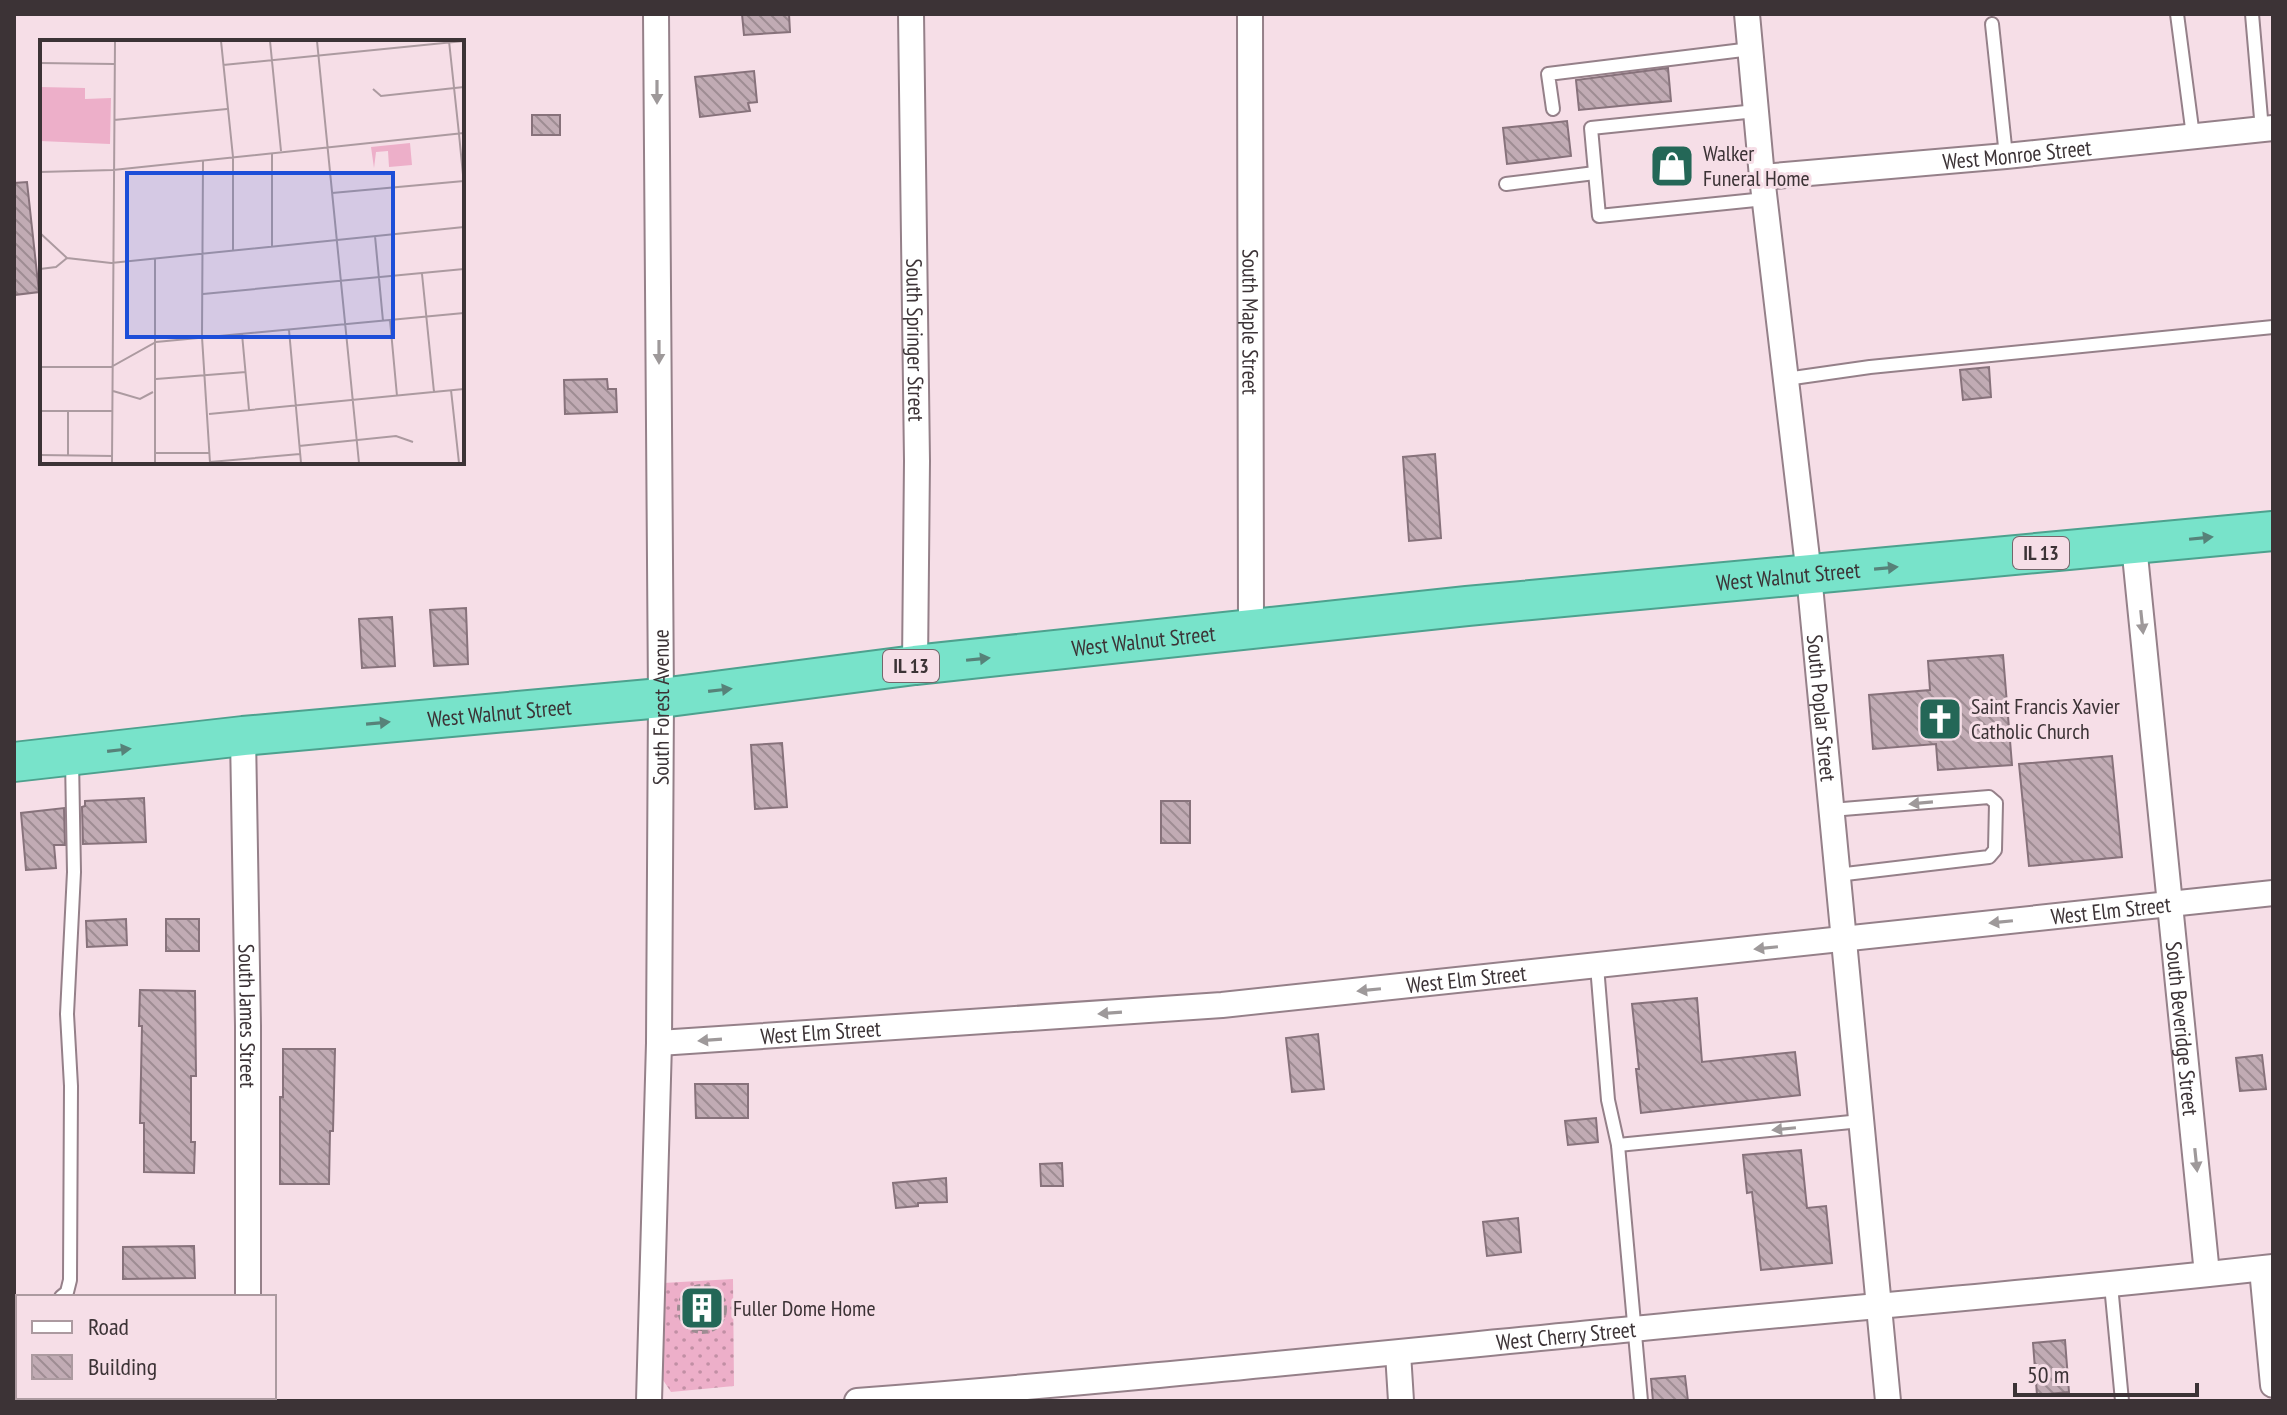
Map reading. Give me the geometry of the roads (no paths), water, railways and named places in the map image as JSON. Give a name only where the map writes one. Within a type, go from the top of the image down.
[{"type":"highway","name":"West Walnut Street","points":[[14,762],[243,736],[661,698],[915,665],[1467,606],[2273,531]]},
{"type":"street","name":"South Forest Avenue","points":[[649,1401],[659,1043],[661,698],[656,14]]},
{"type":"street","name":"South Springer Street","points":[[911,14],[917,461],[915,665]]},
{"type":"street","name":"South Maple Street","points":[[1250,14],[1251,631]]},
{"type":"street","name":"South Poplar Street","points":[[1747,14],[1809,575],[1888,1401]]},
{"type":"street","name":"West Monroe Street","points":[[1764,188],[2006,156],[2267,129]]},
{"type":"street","name":"South Beveridge Street","points":[[2134,545],[2207,1274]]},
{"type":"street","name":"South James Street","points":[[243,736],[248,1026],[248,1295]]},
{"type":"street","name":"West Elm Street","points":[[659,1043],[1222,1005],[2273,893]]},
{"type":"street","name":"West Cherry Street","points":[[857,1401],[995,1396],[1634,1329],[2267,1268]]},
{"type":"street","points":[[2267,1268],[2273,1385]]},
{"type":"street","points":[[1398,1353],[1401,1401]]},
{"type":"lane","points":[[2177,14],[2193,136]]},
{"type":"lane","points":[[2252,14],[2267,129]]},
{"type":"lane","points":[[1992,24],[2006,156]]},
{"type":"lane","points":[[1553,109],[1548,74],[1751,49]]},
{"type":"lane","points":[[1756,111],[1591,128],[1599,216],[1764,188]]},
{"type":"lane","points":[[1506,184],[1595,173]]},
{"type":"lane","points":[[1786,379],[1870,367],[2273,327]]},
{"type":"lane","points":[[63,1295],[70,1280],[71,1086],[67,1014],[74,872],[72,756]]},
{"type":"lane","points":[[1831,810],[1989,797],[1996,803],[1995,850],[1989,857],[1837,875]]},
{"type":"lane","points":[[1597,966],[1608,1100],[1618,1145],[1641,1401]]},
{"type":"lane","points":[[1618,1145],[1861,1121]]},
{"type":"lane","points":[[2111,1285],[2122,1401]]},
{"type":"place","name":"Walker Funeral Home","points":[[1672,166]]},
{"type":"place","name":"Saint Francis Xavier Catholic Church","points":[[1940,719]]},
{"type":"place","name":"Fuller Dome Home","points":[[702,1308]]}]
